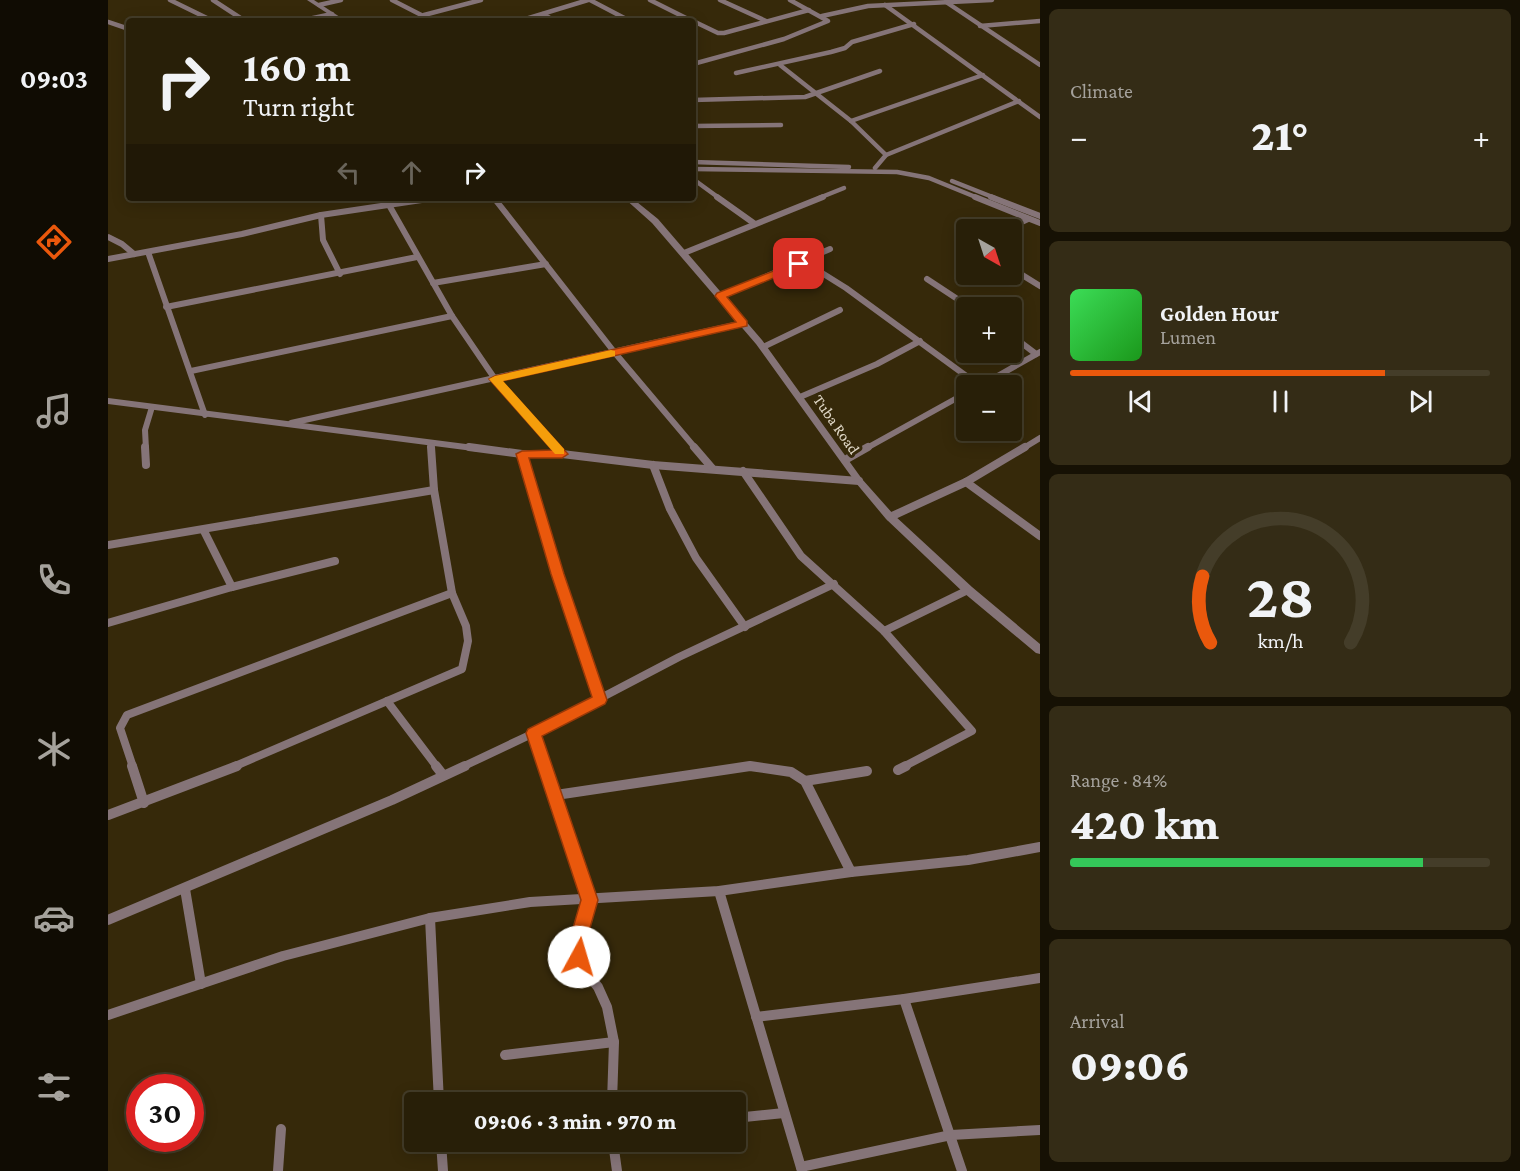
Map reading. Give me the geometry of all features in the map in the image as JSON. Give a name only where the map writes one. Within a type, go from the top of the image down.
[{"type":"street","points":[[170,0],[207,18]]},
{"type":"street","points":[[213,0],[240,18]]},
{"type":"street","points":[[310,0],[339,18]]},
{"type":"street","points":[[319,6],[341,0]]},
{"type":"street","points":[[392,0],[428,18]]},
{"type":"street","points":[[398,3],[410,0]]},
{"type":"street","points":[[423,15],[481,0]]},
{"type":"street","points":[[529,18],[589,0],[624,18]]},
{"type":"street","points":[[650,0],[687,18]]},
{"type":"street","points":[[720,0],[766,21]]},
{"type":"street","points":[[696,63],[792,36],[828,20],[790,0]]},
{"type":"street","points":[[822,16],[862,7],[992,0]]},
{"type":"street","points":[[946,2],[1040,64]]},
{"type":"street","points":[[885,5],[1040,117]]},
{"type":"street","points":[[696,22],[718,33],[724,33],[809,10]]},
{"type":"street","points":[[313,18],[332,14]]},
{"type":"street","points":[[543,14],[550,18]]},
{"type":"street","points":[[980,26],[1040,21]]},
{"type":"street","points":[[108,22],[126,27]]},
{"type":"street","points":[[736,73],[845,48],[852,42],[914,24]]},
{"type":"street","points":[[696,58],[702,61]]},
{"type":"street","points":[[780,64],[851,121],[886,155]]},
{"type":"street","points":[[696,100],[816,95],[880,70]]},
{"type":"street","points":[[851,121],[983,75]]},
{"type":"street","points":[[875,168],[886,155],[1020,101]]},
{"type":"street","points":[[696,126],[781,125]]},
{"type":"street","points":[[696,162],[900,169],[936,175],[1040,216]]},
{"type":"street","points":[[696,169],[897,172],[944,183],[1040,223]]},
{"type":"street","points":[[696,180],[754,224]]},
{"type":"street","points":[[684,253],[844,188]]},
{"type":"street","points":[[108,259],[242,234],[321,215],[418,201]]},
{"type":"street","points":[[497,201],[615,353],[712,468]]},
{"type":"street","name":"Tuba Road","points":[[632,201],[655,221],[763,346],[859,481],[890,517],[968,590],[1040,650]]},
{"type":"street","points":[[389,206],[452,316],[495,379],[562,454]]},
{"type":"street","points":[[321,215],[323,240],[340,274]]},
{"type":"street","points":[[1022,222],[1028,219]]},
{"type":"street","points":[[108,237],[122,244],[134,254]]},
{"type":"street","points":[[721,296],[830,249]]},
{"type":"street","points":[[148,252],[205,415]]},
{"type":"street","points":[[166,307],[417,257]]},
{"type":"street","points":[[433,283],[546,264]]},
{"type":"street","points":[[799,264],[814,268],[846,288],[966,375]]},
{"type":"street","points":[[1022,274],[1038,282]]},
{"type":"street","points":[[927,279],[956,298]]},
{"type":"street","points":[[763,346],[840,310]]},
{"type":"street","points":[[191,372],[452,316]]},
{"type":"street","points":[[286,424],[744,323]]},
{"type":"street","points":[[800,397],[877,364],[920,340]]},
{"type":"street","points":[[999,375],[1038,353],[1022,342]]},
{"type":"street","points":[[845,460],[956,399]]},
{"type":"street","points":[[108,401],[522,454],[562,454],[653,465],[859,481]]},
{"type":"street","points":[[146,465],[145,430],[152,407]]},
{"type":"street","points":[[890,517],[966,482],[1040,438]]},
{"type":"street","points":[[108,815],[274,751],[387,701],[456,674],[462,669],[468,641],[466,626],[452,593],[434,490],[432,444]]},
{"type":"street","points":[[522,454],[558,574],[600,700]]},
{"type":"street","points":[[653,465],[670,508],[696,558],[745,627]]},
{"type":"street","points":[[743,471],[801,556],[884,631],[972,731],[898,770]]},
{"type":"street","points":[[966,482],[1040,536]]},
{"type":"street","points":[[108,545],[204,531],[434,490]]},
{"type":"street","points":[[204,531],[232,587]]},
{"type":"street","points":[[108,623],[232,587],[335,561]]},
{"type":"street","points":[[108,920],[185,889],[443,776],[600,700],[679,657],[834,584]]},
{"type":"street","points":[[884,631],[968,590]]},
{"type":"street","points":[[144,803],[120,728],[127,715],[452,593]]},
{"type":"street","points":[[387,701],[443,776]]},
{"type":"street","points":[[534,733],[590,900],[578,942],[579,957],[602,997],[614,1042],[612,1092]]},
{"type":"street","points":[[556,795],[750,766],[791,772],[805,781],[852,872]]},
{"type":"street","points":[[805,781],[867,771]]},
{"type":"street","points":[[108,1015],[283,956],[430,918],[530,902],[719,891],[852,872],[968,860],[1040,847]]},
{"type":"street","points":[[185,889],[201,984]]},
{"type":"street","points":[[719,891],[802,1169],[951,1135],[1040,1130]]},
{"type":"street","points":[[430,918],[439,1092]]},
{"type":"street","points":[[756,1017],[904,999],[1040,978]]},
{"type":"street","points":[[904,999],[962,1171]]},
{"type":"street","points":[[505,1055],[614,1042]]},
{"type":"street","points":[[746,1117],[784,1113]]},
{"type":"street","points":[[278,1171],[280,1129]]},
{"type":"street","points":[[442,1152],[443,1171]]},
{"type":"street","points":[[614,1152],[617,1171]]},
{"type":"slow traffic","points":[[559,452],[495,379],[550,365],[611,354]]},
{"type":"route","points":[[579,957],[578,942],[590,900],[534,733],[600,700],[558,574],[522,454],[562,454],[495,379],[744,323],[721,296],[799,264]]}]
